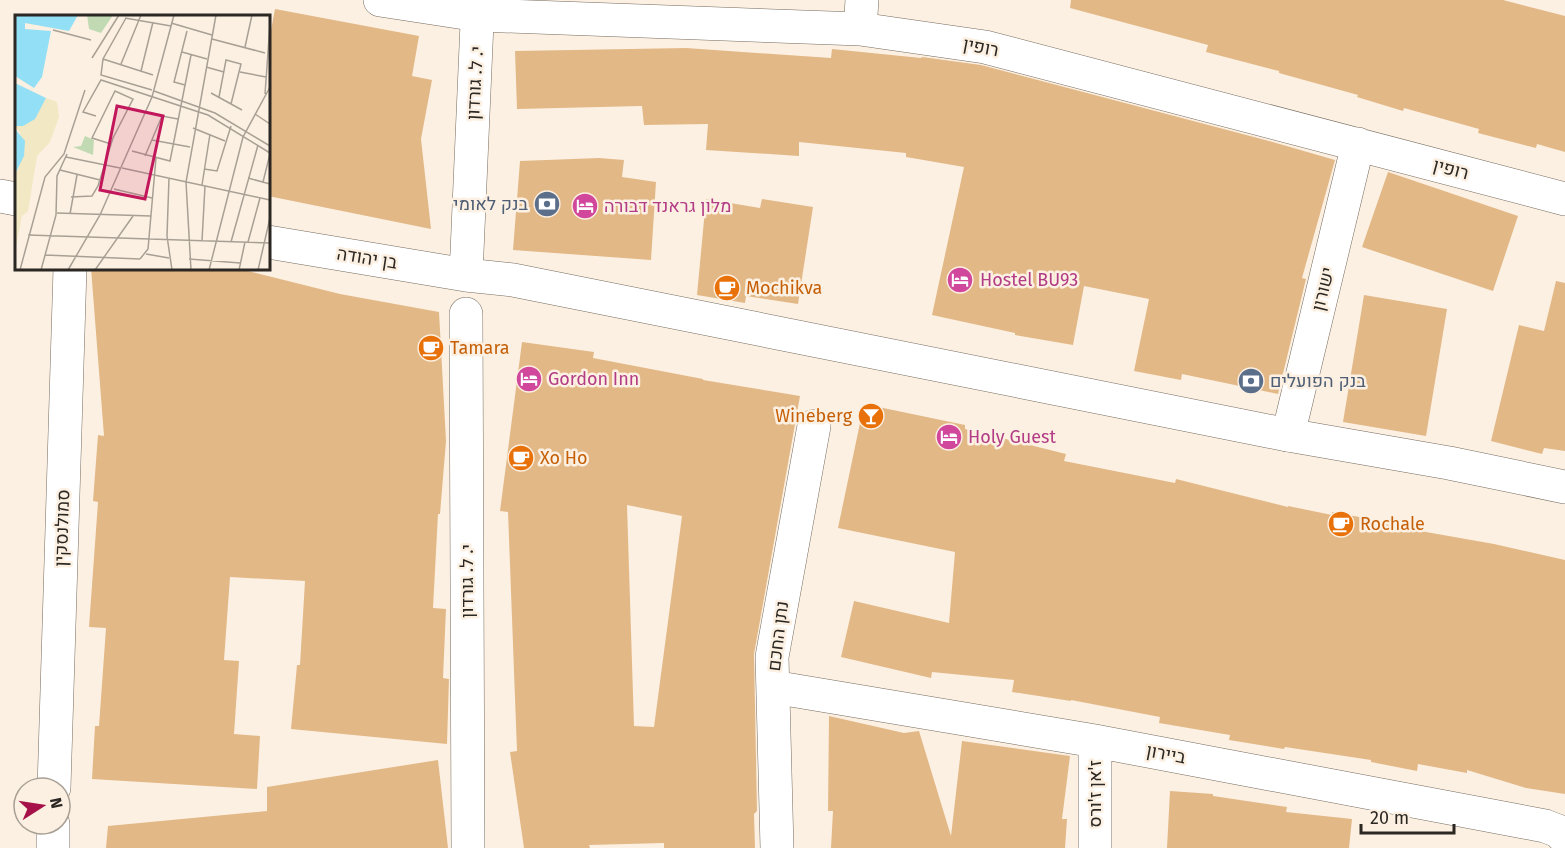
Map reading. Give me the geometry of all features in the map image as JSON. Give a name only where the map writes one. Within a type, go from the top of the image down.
[{"type":"street","name":"רופין","points":[[380,0],[478,7],[861,14],[1565,200]]},
{"type":"street","name":"י. ל. גורדון","points":[[466,275],[478,7]]},
{"type":"street","name":"ישורון","points":[[1288,435],[1358,144]]},
{"type":"street","points":[[0,196],[15,199]]},
{"type":"street","name":"בן יהודה","points":[[270,242],[466,275],[513,280],[1288,435],[1449,463],[1565,487]]},
{"type":"street","name":"סמולנסקין","points":[[54,776],[70,270]]},
{"type":"street","name":"י. ל. גורדון","points":[[466,314],[468,848]]},
{"type":"street","name":"נתן החכם","points":[[777,848],[772,657],[814,426]]},
{"type":"street","name":"ביירון","points":[[772,687],[1095,741],[1545,826],[1562,835]]},
{"type":"street","name":"ז'אן ז'ורס","points":[[1095,741],[1095,848]]},
{"type":"building","points":[[1071,0],[1503,0],[1565,16],[1565,152],[1537,144],[1536,148],[1478,133],[1479,129],[1404,108],[1403,111],[1357,97],[1358,95],[1279,73],[1279,71],[1206,52],[1208,45],[1070,8]]},
{"type":"building","points":[[275,9],[419,36],[412,76],[432,80],[421,139],[431,229],[270,196],[270,35]]},
{"type":"building","points":[[686,48],[831,58],[832,49],[981,65],[1335,160],[1302,278],[1306,279],[1278,394],[1182,374],[1181,380],[1134,371],[1149,299],[1084,286],[1073,345],[1015,335],[1015,333],[932,315],[964,167],[906,157],[906,153],[799,142],[799,156],[706,150],[708,124],[644,125],[642,106],[517,109],[515,51]]},
{"type":"building","name":"מלון גראנד דבורה","points":[[599,158],[624,160],[622,177],[656,182],[651,260],[513,250],[520,161]]},
{"type":"building","points":[[1388,172],[1518,216],[1493,291],[1362,247]]},
{"type":"building","points":[[706,199],[760,208],[762,199],[813,207],[798,304],[746,296],[745,303],[697,295]]},
{"type":"building","points":[[91,270],[244,270],[340,294],[439,312],[446,441],[440,514],[438,514],[433,608],[446,609],[443,678],[449,679],[447,744],[291,729],[297,665],[300,665],[305,581],[230,577],[224,660],[239,661],[234,734],[260,736],[257,789],[92,779],[95,726],[99,726],[106,628],[89,627],[98,502],[93,501],[98,435],[104,436]]},
{"type":"building","points":[[1556,281],[1565,283],[1565,451],[1544,448],[1542,454],[1491,441],[1519,325],[1544,331]]},
{"type":"building","points":[[1364,295],[1447,309],[1426,436],[1343,422]]},
{"type":"building","points":[[522,342],[594,352],[593,358],[800,396],[754,654],[757,811],[754,814],[755,848],[664,848],[664,843],[589,845],[590,848],[524,848],[510,752],[517,751],[508,512],[500,511]],"holes":[[[627,505],[682,516],[654,727],[634,726]]]},
{"type":"building","points":[[864,404],[965,425],[965,429],[1066,454],[1064,461],[1175,483],[1176,479],[1288,507],[1392,523],[1392,526],[1494,544],[1565,560],[1565,794],[1526,788],[1467,770],[1467,773],[1418,764],[1417,771],[1371,762],[1371,760],[1229,740],[1230,735],[1159,723],[1160,717],[1071,700],[1012,692],[1014,680],[932,672],[931,678],[841,657],[854,601],[949,623],[955,552],[838,528]]},
{"type":"building","points":[[829,716],[904,733],[919,731],[951,836],[962,741],[1070,756],[1062,819],[1067,819],[1065,848],[831,848],[833,811],[828,811]]},
{"type":"building","points":[[438,760],[448,848],[106,848],[108,826],[267,811],[267,787]]},
{"type":"building","points":[[1170,791],[1213,794],[1213,796],[1287,807],[1286,812],[1352,819],[1349,848],[1167,848]]},
{"type":"place","name":"בנק לאומי","points":[[547,204]]},
{"type":"place","name":"מלון גראנד דבורה","points":[[585,206]]},
{"type":"place","name":"Hostel BU93","points":[[960,280]]},
{"type":"place","name":"Mochikva","points":[[727,288]]},
{"type":"place","name":"Tamara","points":[[431,348]]},
{"type":"place","name":"Gordon Inn","points":[[529,379]]},
{"type":"place","name":"בנק הפועלים","points":[[1251,381]]},
{"type":"place","name":"Wineberg","points":[[871,416]]},
{"type":"place","name":"Holy Guest","points":[[949,437]]},
{"type":"place","name":"Xo Ho","points":[[521,458]]},
{"type":"place","name":"Rochale","points":[[1341,524]]}]
